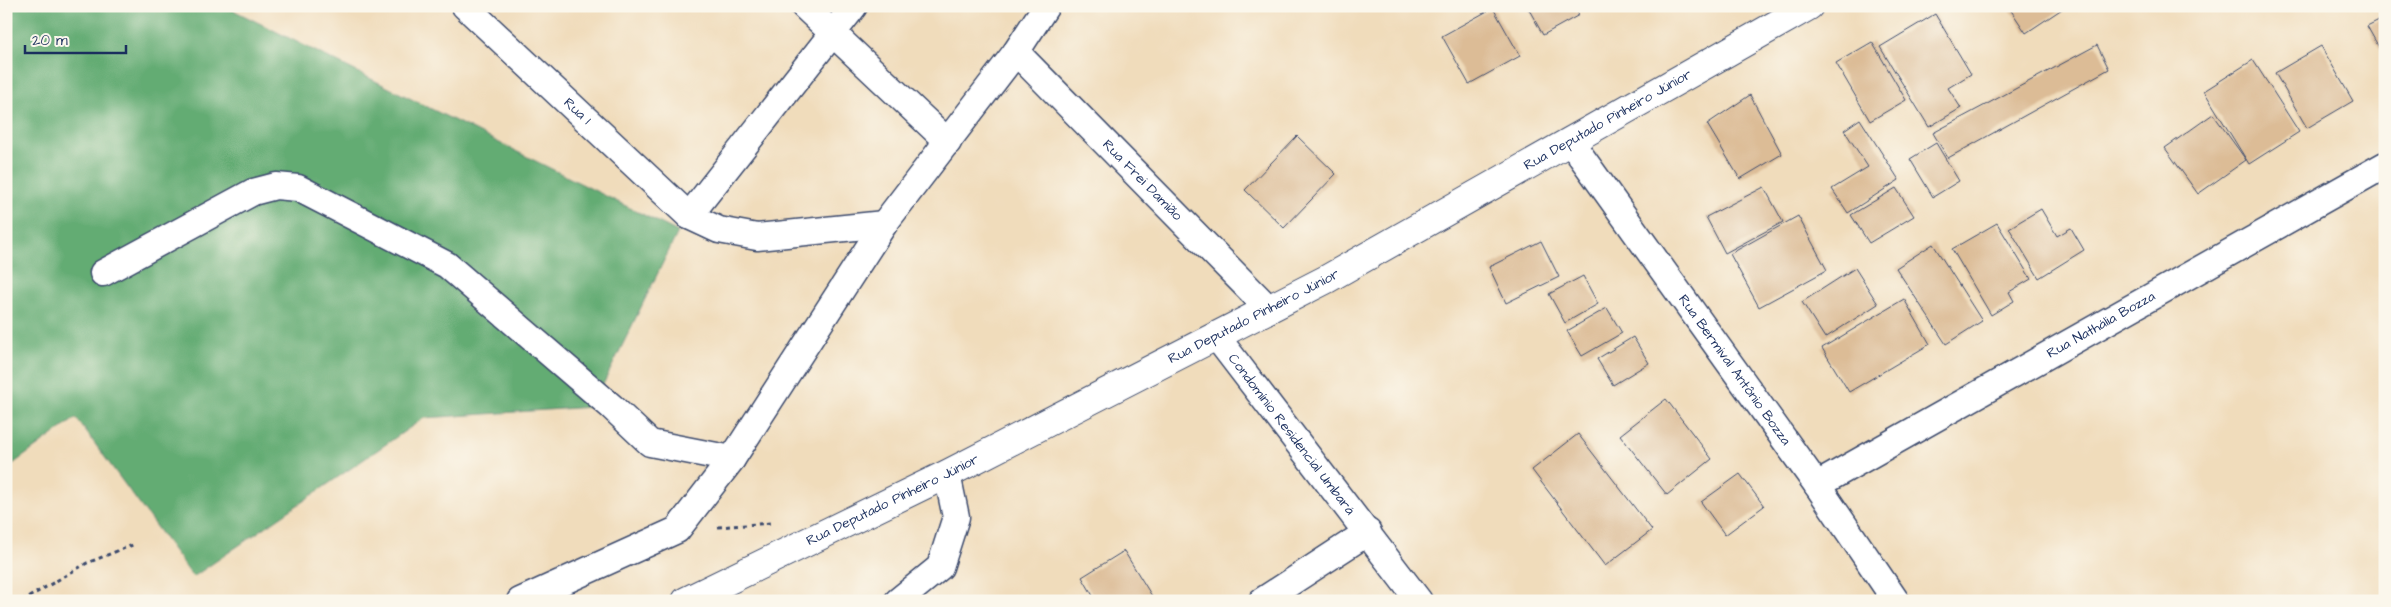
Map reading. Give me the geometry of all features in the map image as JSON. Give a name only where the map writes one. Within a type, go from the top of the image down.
[{"type":"street","name":"Rua 1","points":[[465,6],[689,216],[719,230],[757,237],[884,224]]},
{"type":"street","points":[[804,6],[948,142]]},
{"type":"street","points":[[689,216],[854,6]]},
{"type":"street","points":[[520,601],[677,530],[732,459],[884,224],[1016,52],[1046,6]]},
{"type":"street","name":"Rua Deputado Pinheiro Júnior","points":[[686,601],[947,474],[1327,279],[1809,6]]},
{"type":"street","name":"Rua Frei Damião","points":[[1016,52],[1268,309]]},
{"type":"street","name":"Rua Bermival Antônio Bozza","points":[[1570,141],[1817,486],[1896,601]]},
{"type":"street","name":"Rua Nathália Bozza","points":[[1817,486],[2385,165]]},
{"type":"street","points":[[103,273],[253,192],[276,186],[298,188],[447,265],[612,407],[650,443],[732,459]]},
{"type":"street","name":"Condomínio Residencial Umbará","points":[[1216,336],[1419,601]]},
{"type":"street","points":[[898,601],[940,568],[956,517],[947,474]]},
{"type":"street","points":[[1262,601],[1368,532]]},
{"type":"path","points":[[22,601],[87,563],[135,544]]},
{"type":"green space","points":[[6,6],[225,6],[678,232],[592,407],[424,418],[193,577],[76,418],[6,469]]},
{"type":"building","points":[[1527,6],[1574,6],[1579,15],[1543,35]]},
{"type":"building","points":[[2008,6],[2061,6],[2062,9],[2026,33]]},
{"type":"building","points":[[1493,8],[1520,56],[1469,84],[1442,36]]},
{"type":"building","points":[[1935,14],[1971,74],[1948,88],[1961,108],[1929,127],[1880,47]]},
{"type":"building","points":[[2385,17],[2385,58],[2367,26]]},
{"type":"building","points":[[1872,42],[1906,100],[1870,121],[1836,63]]},
{"type":"building","points":[[2097,45],[2109,69],[1948,158],[1933,133]]},
{"type":"building","points":[[2321,46],[2353,101],[2307,128],[2275,73]]},
{"type":"building","points":[[2253,60],[2299,132],[2249,164],[2204,91]]},
{"type":"building","points":[[1750,95],[1782,154],[1740,179],[1707,124]]},
{"type":"building","points":[[2213,114],[2246,160],[2198,194],[2165,148]]},
{"type":"building","points":[[1860,119],[1899,180],[1848,213],[1832,189],[1868,167],[1844,130]]},
{"type":"building","points":[[1297,136],[1336,174],[1284,228],[1245,190]]},
{"type":"building","points":[[1936,143],[1959,181],[1933,197],[1910,159]]},
{"type":"building","points":[[1764,187],[1783,222],[1725,253],[1706,217]]},
{"type":"building","points":[[1896,188],[1914,216],[1869,243],[1851,215]]},
{"type":"building","points":[[2041,209],[2057,236],[2071,228],[2084,250],[2039,278],[2009,228]]},
{"type":"building","points":[[1798,216],[1827,270],[1759,307],[1730,254]]},
{"type":"building","points":[[1997,223],[2031,279],[2009,292],[2014,301],[1991,315],[1952,249]]},
{"type":"building","points":[[1541,241],[1559,277],[1506,303],[1489,267]]},
{"type":"building","points":[[1933,244],[1982,321],[1946,344],[1896,268]]},
{"type":"building","points":[[1855,268],[1878,304],[1825,338],[1802,302]]},
{"type":"building","points":[[1583,276],[1598,304],[1565,323],[1549,294]]},
{"type":"building","points":[[1904,299],[1930,344],[1849,392],[1822,348]]},
{"type":"building","points":[[1607,308],[1622,333],[1582,356],[1567,331]]},
{"type":"building","points":[[1633,337],[1649,363],[1613,385],[1597,359]]},
{"type":"building","points":[[1666,399],[1712,459],[1667,495],[1620,435]]},
{"type":"building","points":[[1578,434],[1652,530],[1605,566],[1532,470]]},
{"type":"building","points":[[1740,474],[1764,506],[1725,535],[1701,502]]},
{"type":"building","points":[[1124,551],[1155,601],[1096,601],[1082,577]]}]
